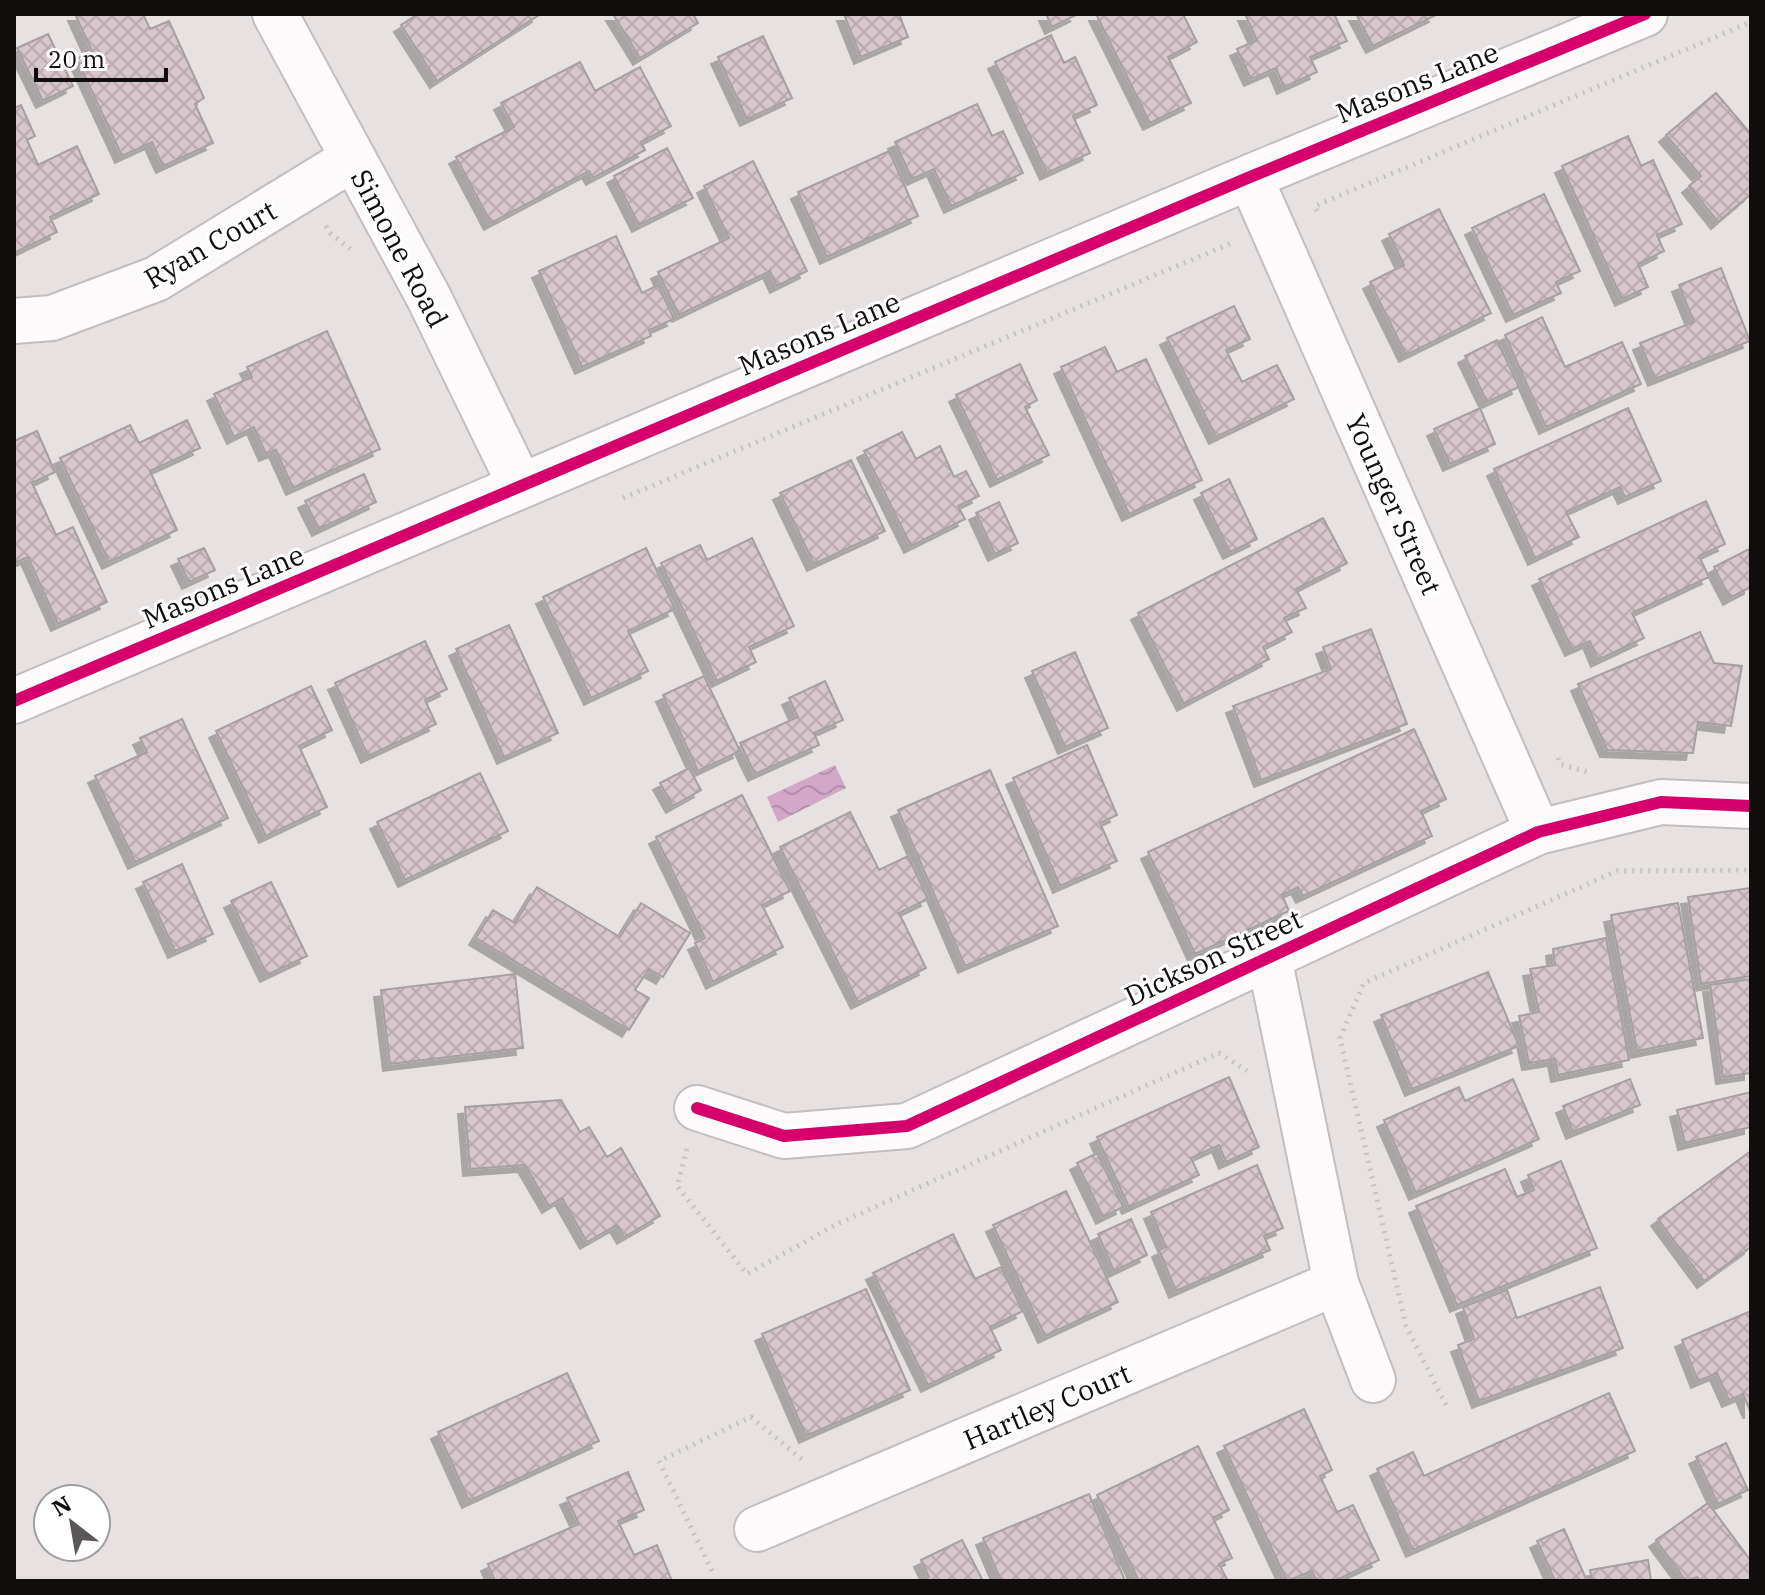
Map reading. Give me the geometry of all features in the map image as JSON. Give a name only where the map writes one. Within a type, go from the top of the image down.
[{"type":"street","name":"Simone Road","points":[[275,14],[429,298],[520,485]]},
{"type":"street","name":"Masons Lane","points":[[14,701],[1250,177],[1645,14]]},
{"type":"street","name":"Ryan Court","points":[[14,321],[52,318],[156,279],[352,159]]},
{"type":"street","name":"Younger Street","points":[[1250,177],[1538,832]]},
{"type":"street","name":"Dickson Street","points":[[697,1108],[784,1136],[907,1126],[1538,832],[1661,802],[1751,806]]},
{"type":"street","points":[[1269,957],[1336,1283],[1373,1380]]},
{"type":"street","name":"Hartley Court","points":[[757,1529],[1336,1283]]},
{"type":"path","points":[[1321,220],[1315,206],[1751,22]]},
{"type":"path","points":[[305,188],[330,233],[359,256]]},
{"type":"path","points":[[623,498],[1272,227]]},
{"type":"path","points":[[1554,750],[1560,764],[1604,777]]},
{"type":"path","points":[[1446,1405],[1406,1326],[1340,1038],[1364,983],[1617,871],[1751,870]]},
{"type":"path","points":[[697,1108],[677,1186],[747,1274],[837,1224],[1219,1053],[1259,1079]]},
{"type":"path","points":[[712,1571],[659,1461],[751,1417],[811,1467]]},
{"type":"water","points":[[835,765],[846,788],[778,822],[767,797]]},
{"type":"building","points":[[75,14],[143,14],[150,29],[169,21],[204,98],[195,104],[213,143],[163,166],[152,142],[122,156],[77,59],[92,51]]},
{"type":"building","points":[[418,14],[539,15],[437,81],[401,25]]},
{"type":"building","points":[[613,14],[693,14],[698,23],[640,58]]},
{"type":"building","points":[[844,14],[899,14],[908,37],[861,57]]},
{"type":"building","points":[[1046,14],[1078,14],[1052,27]]},
{"type":"building","points":[[1096,14],[1183,14],[1197,42],[1168,57],[1191,103],[1150,123]]},
{"type":"building","points":[[1245,14],[1334,14],[1347,41],[1310,57],[1317,72],[1284,87],[1276,68],[1251,79],[1237,49],[1257,40]]},
{"type":"building","points":[[1356,14],[1435,14],[1436,15],[1373,46]]},
{"type":"building","points":[[48,34],[73,86],[43,101],[17,48]]},
{"type":"building","points":[[1051,35],[1064,63],[1075,57],[1097,105],[1073,116],[1090,153],[1047,173],[995,62]]},
{"type":"building","points":[[763,36],[792,98],[747,119],[718,57]]},
{"type":"building","points":[[580,62],[595,91],[640,67],[671,126],[641,142],[645,150],[593,178],[589,171],[491,223],[456,157],[514,127],[501,103]]},
{"type":"building","points":[[1716,93],[1751,134],[1751,194],[1718,222],[1689,186],[1701,176],[1666,135]]},
{"type":"building","points":[[977,104],[992,136],[1003,131],[1023,173],[951,206],[934,169],[912,179],[895,142]]},
{"type":"building","points":[[21,105],[35,136],[27,140],[38,165],[77,146],[99,194],[50,217],[57,232],[14,253],[14,108]]},
{"type":"building","points":[[1628,136],[1641,166],[1653,160],[1682,224],[1657,235],[1664,251],[1638,264],[1648,287],[1622,299],[1562,166]]},
{"type":"building","points":[[667,148],[693,198],[639,225],[614,176]]},
{"type":"building","points":[[889,151],[918,216],[827,257],[798,192]]},
{"type":"building","points":[[753,161],[807,271],[777,286],[770,271],[679,315],[658,272],[729,238],[704,186]]},
{"type":"building","points":[[1544,194],[1580,271],[1556,282],[1561,293],[1513,315],[1472,228]]},
{"type":"building","points":[[1439,209],[1491,313],[1406,355],[1370,282],[1404,265],[1389,234]]},
{"type":"building","points":[[616,236],[642,293],[658,285],[674,319],[649,330],[651,336],[582,367],[539,271]]},
{"type":"building","points":[[1721,268],[1750,341],[1655,379],[1640,343],[1694,322],[1679,285]]},
{"type":"building","points":[[1234,306],[1250,339],[1226,350],[1242,382],[1277,365],[1294,399],[1216,437],[1167,338]]},
{"type":"building","points":[[1542,317],[1565,367],[1622,342],[1641,384],[1546,427],[1505,335]]},
{"type":"building","points":[[327,331],[380,449],[293,488],[276,450],[266,454],[254,427],[234,437],[214,394],[252,377],[247,367]]},
{"type":"building","points":[[1497,340],[1519,387],[1487,402],[1465,356]]},
{"type":"building","points":[[1105,347],[1117,372],[1146,359],[1202,480],[1129,514],[1061,367]]},
{"type":"building","points":[[1020,364],[1037,400],[1025,407],[1049,455],[997,480],[956,395]]},
{"type":"building","points":[[1480,408],[1495,444],[1450,464],[1434,429]]},
{"type":"building","points":[[1628,408],[1661,481],[1625,497],[1620,487],[1566,512],[1579,537],[1535,558],[1494,469]]},
{"type":"building","points":[[187,420],[200,448],[150,471],[177,530],[109,562],[60,458],[130,425],[139,443]]},
{"type":"building","points":[[37,431],[55,472],[32,483],[56,535],[73,527],[107,602],[58,624],[28,557],[14,563],[14,441]]},
{"type":"building","points":[[902,432],[916,459],[940,446],[954,477],[966,471],[979,496],[958,506],[965,519],[911,546],[864,451]]},
{"type":"building","points":[[851,460],[885,531],[814,564],[780,493]]},
{"type":"building","points":[[364,474],[376,502],[319,529],[305,501]]},
{"type":"building","points":[[1229,479],[1257,539],[1230,552],[1201,493]]},
{"type":"building","points":[[1706,501],[1725,544],[1699,556],[1709,577],[1632,613],[1644,638],[1598,660],[1590,641],[1572,649],[1539,579]]},
{"type":"building","points":[[999,502],[1018,543],[995,554],[976,513]]},
{"type":"building","points":[[1323,518],[1347,563],[1296,589],[1306,608],[1284,618],[1292,632],[1263,647],[1269,659],[1184,704],[1138,613]]},
{"type":"building","points":[[752,538],[794,626],[749,647],[756,662],[717,681],[661,563],[700,545],[707,560]]},
{"type":"building","points":[[204,548],[215,570],[189,582],[178,559]]},
{"type":"building","points":[[646,548],[675,609],[628,631],[648,671],[591,698],[543,597]]},
{"type":"building","points":[[1749,549],[1751,587],[1730,598],[1714,567]]},
{"type":"building","points":[[509,625],[558,733],[504,757],[456,649]]},
{"type":"building","points":[[1371,629],[1407,724],[1261,780],[1233,706],[1331,669],[1323,647]]},
{"type":"building","points":[[1700,632],[1714,663],[1742,666],[1731,726],[1698,722],[1693,753],[1607,750],[1578,684]]},
{"type":"building","points":[[425,641],[447,689],[425,700],[436,724],[368,756],[335,683]]},
{"type":"building","points":[[1075,652],[1108,728],[1065,747],[1032,671]]},
{"type":"building","points":[[704,676],[740,751],[698,771],[663,695]]},
{"type":"building","points":[[825,681],[843,720],[814,733],[819,745],[755,774],[740,743],[798,717],[789,698]]},
{"type":"building","points":[[311,686],[332,730],[299,746],[327,807],[266,836],[216,731]]},
{"type":"building","points":[[182,719],[228,818],[135,862],[95,776],[147,752],[140,738]]},
{"type":"building","points":[[1414,729],[1446,799],[1421,811],[1432,836],[1303,896],[1298,887],[1282,895],[1289,911],[1195,954],[1148,852]]},
{"type":"building","points":[[1087,745],[1117,815],[1100,823],[1117,861],[1060,886],[1013,778]]},
{"type":"building","points":[[689,768],[701,790],[673,806],[660,783]]},
{"type":"building","points":[[990,770],[1058,926],[965,966],[898,810]]},
{"type":"building","points":[[480,773],[508,831],[405,880],[377,822]]},
{"type":"building","points":[[742,795],[790,891],[762,905],[783,947],[713,982],[695,943],[705,938],[656,837]]},
{"type":"building","points":[[850,812],[879,870],[908,856],[928,899],[899,913],[926,968],[858,1002],[780,847]]},
{"type":"building","points":[[182,864],[213,934],[175,951],[143,882]]},
{"type":"building","points":[[271,882],[307,956],[267,975],[231,901]]},
{"type":"building","points":[[537,887],[620,937],[641,903],[690,933],[663,977],[649,969],[635,990],[649,998],[629,1030],[476,938],[493,910],[515,923]]},
{"type":"building","points":[[1751,888],[1751,976],[1701,984],[1688,897]]},
{"type":"building","points":[[1678,903],[1703,1038],[1637,1051],[1611,915]]},
{"type":"building","points":[[1606,938],[1629,1060],[1558,1075],[1555,1059],[1529,1063],[1519,1016],[1539,1012],[1530,969],[1555,965],[1553,949]]},
{"type":"building","points":[[1488,972],[1519,1046],[1412,1089],[1381,1015]]},
{"type":"building","points":[[515,974],[523,1048],[390,1064],[381,990]]},
{"type":"building","points":[[1751,979],[1751,1073],[1723,1077],[1710,985]]},
{"type":"building","points":[[1229,1077],[1259,1147],[1226,1162],[1219,1145],[1191,1158],[1199,1175],[1129,1207],[1097,1137]]},
{"type":"building","points":[[1513,1079],[1539,1139],[1416,1193],[1384,1120],[1459,1087],[1465,1101]]},
{"type":"building","points":[[1630,1079],[1640,1105],[1573,1132],[1563,1106]]},
{"type":"building","points":[[1751,1092],[1751,1127],[1685,1143],[1677,1110]]},
{"type":"building","points":[[561,1100],[580,1132],[589,1127],[607,1157],[621,1148],[660,1216],[624,1237],[617,1225],[587,1242],[562,1198],[549,1206],[525,1165],[470,1169],[465,1107]]},
{"type":"building","points":[[1751,1151],[1751,1247],[1704,1281],[1658,1219]]},
{"type":"building","points":[[1097,1153],[1123,1207],[1103,1217],[1077,1163]]},
{"type":"building","points":[[1561,1161],[1597,1248],[1457,1305],[1416,1206],[1505,1169],[1517,1197],[1534,1190],[1528,1175]]},
{"type":"building","points":[[1257,1165],[1283,1228],[1264,1236],[1270,1250],[1176,1291],[1159,1250],[1166,1247],[1151,1212]]},
{"type":"building","points":[[1066,1191],[1118,1302],[1045,1336],[993,1225]]},
{"type":"building","points":[[1131,1219],[1147,1255],[1114,1271],[1098,1234]]},
{"type":"building","points":[[953,1234],[975,1279],[1001,1267],[1023,1311],[990,1327],[1001,1350],[928,1385],[873,1273]]},
{"type":"building","points":[[1600,1287],[1623,1348],[1479,1401],[1458,1345],[1474,1339],[1463,1307],[1507,1290],[1517,1318]]},
{"type":"building","points":[[866,1289],[910,1390],[806,1436],[762,1334]]},
{"type":"building","points":[[1751,1311],[1750,1411],[1743,1394],[1729,1400],[1717,1373],[1698,1381],[1682,1340]]},
{"type":"building","points":[[567,1373],[599,1441],[469,1501],[438,1432]]},
{"type":"building","points":[[1609,1393],[1635,1451],[1413,1550],[1377,1469],[1413,1452],[1424,1476]]},
{"type":"building","points":[[1304,1409],[1332,1470],[1320,1476],[1337,1512],[1353,1505],[1379,1560],[1334,1581],[1317,1581],[1312,1571],[1287,1581],[1224,1446]]},
{"type":"building","points":[[1726,1443],[1748,1490],[1718,1504],[1696,1457]]},
{"type":"building","points":[[1198,1446],[1229,1510],[1213,1518],[1232,1558],[1219,1564],[1228,1581],[1139,1581],[1097,1495]]},
{"type":"building","points":[[628,1472],[644,1510],[618,1521],[634,1555],[657,1545],[672,1581],[495,1581],[488,1564],[579,1524],[567,1498]]},
{"type":"building","points":[[1089,1494],[1125,1581],[1001,1581],[983,1538]]},
{"type":"building","points":[[1708,1503],[1751,1561],[1751,1581],[1700,1581],[1697,1577],[1686,1581],[1656,1540]]},
{"type":"building","points":[[1564,1529],[1587,1581],[1555,1581],[1537,1541]]},
{"type":"building","points":[[962,1540],[983,1581],[920,1581],[929,1577],[921,1560]]},
{"type":"building","points":[[1648,1560],[1651,1581],[1592,1581],[1590,1570]]},
{"type":"cycle path","points":[[14,701],[1250,177],[1645,14]]},
{"type":"cycle path","points":[[697,1108],[784,1136],[907,1126],[1538,832],[1661,802],[1751,806]]}]
